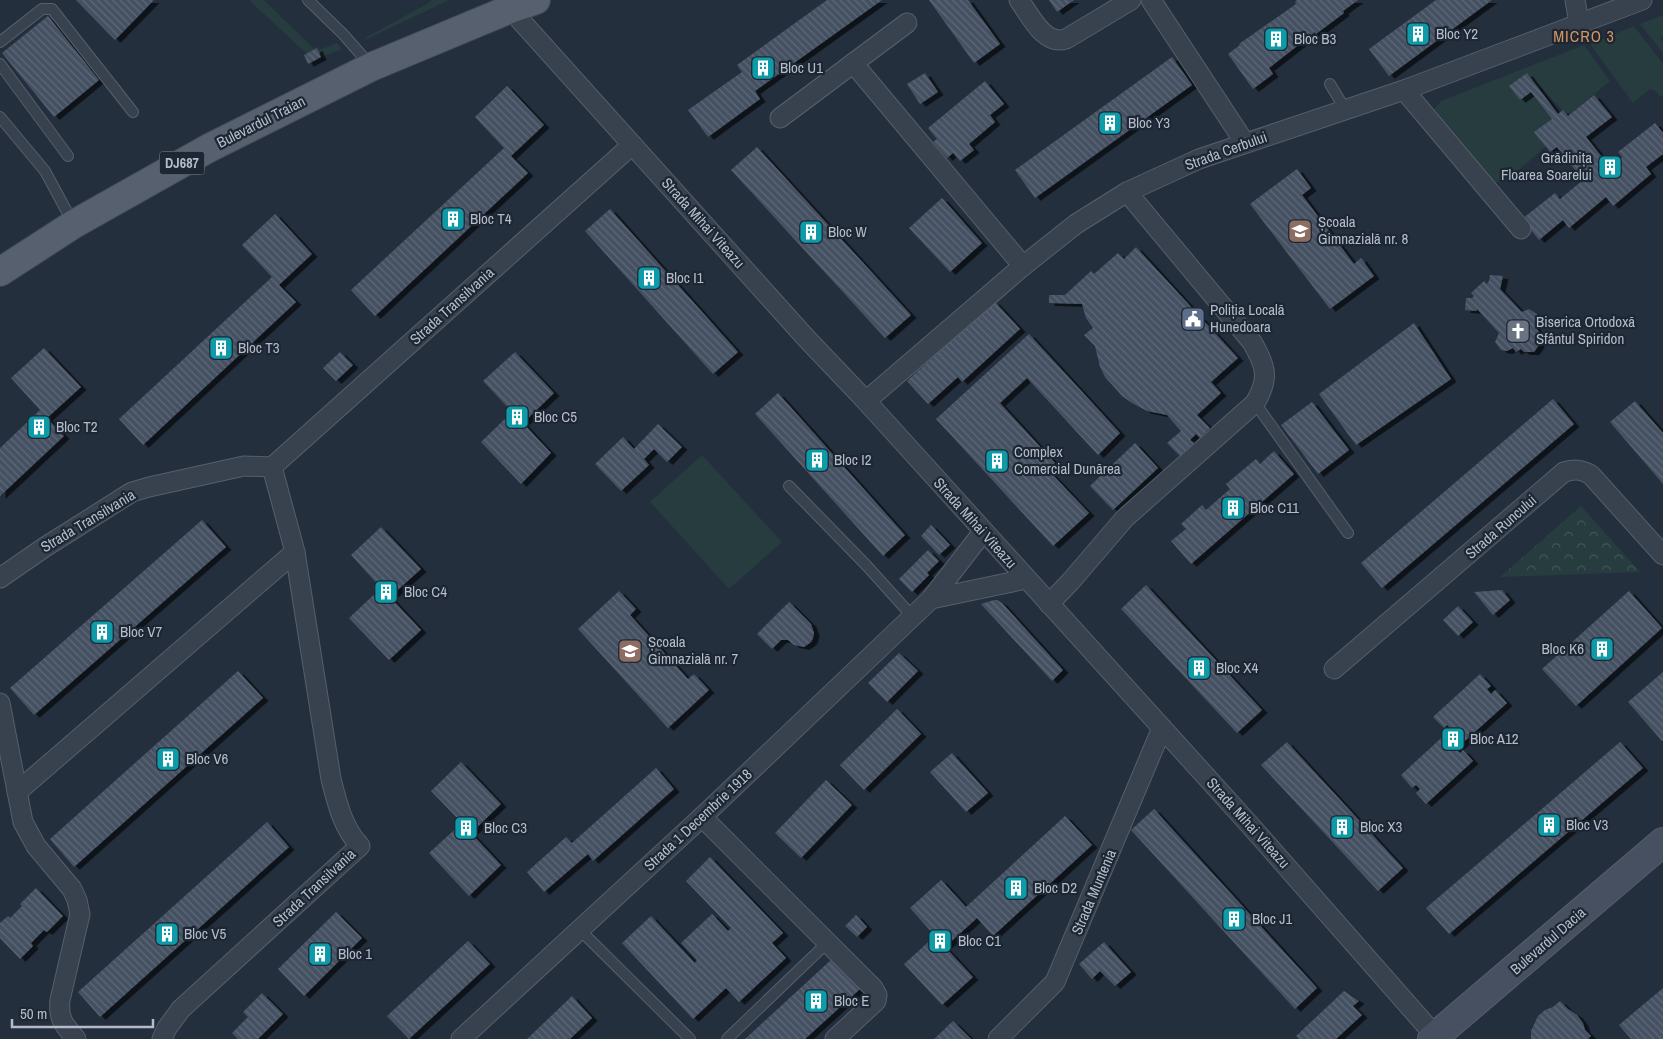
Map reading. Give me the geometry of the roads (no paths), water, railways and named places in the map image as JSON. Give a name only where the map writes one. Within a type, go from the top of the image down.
[{"type":"main road","name":"Bulevardul Traian","points":[[0,272],[74,224],[196,155],[371,67],[506,4],[536,0]]},
{"type":"main road","name":"Bulevardul Dacia","points":[[1435,1038],[1663,842]]},
{"type":"street","points":[[1019,0],[1040,29],[1054,40],[1060,40],[1131,0]]},
{"type":"street","points":[[1151,0],[1246,143]]},
{"type":"street","points":[[1575,0],[1579,23]]},
{"type":"street","name":"Strada Cerbului","points":[[866,401],[1076,224],[1127,192],[1199,159],[1404,90],[1642,0]]},
{"type":"street","name":"Strada Mihai Viteazu","points":[[506,4],[799,331],[866,401],[1026,580],[1262,838],[1435,1038]]},
{"type":"street","points":[[780,118],[907,23]]},
{"type":"street","points":[[853,63],[1024,266]]},
{"type":"street","points":[[1404,90],[1521,229]]},
{"type":"street","name":"Strada Transilvania","points":[[0,578],[132,492],[149,486],[244,466],[272,467],[632,145]]},
{"type":"street","points":[[1049,604],[1071,582],[1126,518],[1255,403],[1262,390],[1265,374],[1260,355],[1234,320],[1127,192]]},
{"type":"street","name":"Strada Transilvania","points":[[162,1039],[167,1028],[181,1009],[360,846],[353,839],[344,821],[331,779],[295,552],[272,467]]},
{"type":"street","name":"Strada Runcului","points":[[1334,669],[1564,472],[1573,470],[1583,471],[1591,475],[1663,554]]},
{"type":"street","name":"Strada 1 Decembrie 1918","points":[[461,1039],[702,817],[931,599],[983,532]]},
{"type":"street","points":[[17,792],[295,552]]},
{"type":"street","points":[[931,599],[1026,580]]},
{"type":"street","points":[[0,703],[22,822],[36,846],[72,889],[77,900],[80,914],[58,1012],[60,1018],[76,1039]]},
{"type":"street","name":"Strada Muntenia","points":[[998,1039],[1050,989],[1059,975],[1162,728]]},
{"type":"street","points":[[702,817],[873,988],[877,995],[876,1001],[835,1039]]},
{"type":"lane","points":[[308,0],[371,67]]},
{"type":"lane","points":[[0,42],[42,9],[52,9],[134,112]]},
{"type":"lane","points":[[0,64],[68,156]]},
{"type":"lane","points":[[1330,84],[1345,109]]},
{"type":"lane","points":[[0,117],[45,171],[74,224]]},
{"type":"lane","points":[[1255,403],[1348,533]]},
{"type":"lane","points":[[789,486],[867,566],[912,616]]},
{"type":"lane","points":[[580,930],[690,1039]]},
{"type":"lane","points":[[727,1039],[828,942]]},
{"type":"place","name":"Bloc Y2","points":[[1418,34]]},
{"type":"place","name":"Bloc B3","points":[[1276,39]]},
{"type":"place","name":"Bloc U1","points":[[763,68]]},
{"type":"place","name":"Bloc Y3","points":[[1110,123]]},
{"type":"place","name":"Grădinița Floarea Soarelui","points":[[1610,167]]},
{"type":"place","name":"Bloc T4","points":[[453,219]]},
{"type":"place","name":"Școala Gimnazială nr. 8","points":[[1300,231]]},
{"type":"place","name":"Bloc W","points":[[811,232]]},
{"type":"place","name":"Bloc I1","points":[[649,278]]},
{"type":"place","name":"Poliția Locală Hunedoara","points":[[1193,319]]},
{"type":"place","name":"Biserica Ortodoxă Sfântul Spiridon","points":[[1518,331]]},
{"type":"place","name":"Bloc T3","points":[[221,348]]},
{"type":"place","name":"Bloc C5","points":[[517,417]]},
{"type":"place","name":"Bloc T2","points":[[39,427]]},
{"type":"place","name":"Bloc I2","points":[[817,460]]},
{"type":"place","name":"Complex Comercial Dunărea","points":[[997,461]]},
{"type":"place","name":"Bloc C11","points":[[1233,508]]},
{"type":"place","name":"Bloc C4","points":[[386,592]]},
{"type":"place","name":"Bloc V7","points":[[102,632]]},
{"type":"place","name":"Bloc K6","points":[[1602,649]]},
{"type":"place","name":"Școala Gimnazială nr. 7","points":[[630,651]]},
{"type":"place","name":"Bloc X4","points":[[1199,668]]},
{"type":"place","name":"Bloc A12","points":[[1453,739]]},
{"type":"place","name":"Bloc V6","points":[[168,759]]},
{"type":"place","name":"Bloc V3","points":[[1549,825]]},
{"type":"place","name":"Bloc X3","points":[[1342,827]]},
{"type":"place","name":"Bloc C3","points":[[466,828]]},
{"type":"place","name":"Bloc D2","points":[[1016,888]]},
{"type":"place","name":"Bloc J1","points":[[1234,919]]},
{"type":"place","name":"Bloc V5","points":[[167,934]]},
{"type":"place","name":"Bloc C1","points":[[940,941]]},
{"type":"place","name":"Bloc 1","points":[[320,954]]},
{"type":"place","name":"Bloc E","points":[[816,1001]]},
{"type":"district","name":"MICRO 3","points":[[1584,36]]}]
